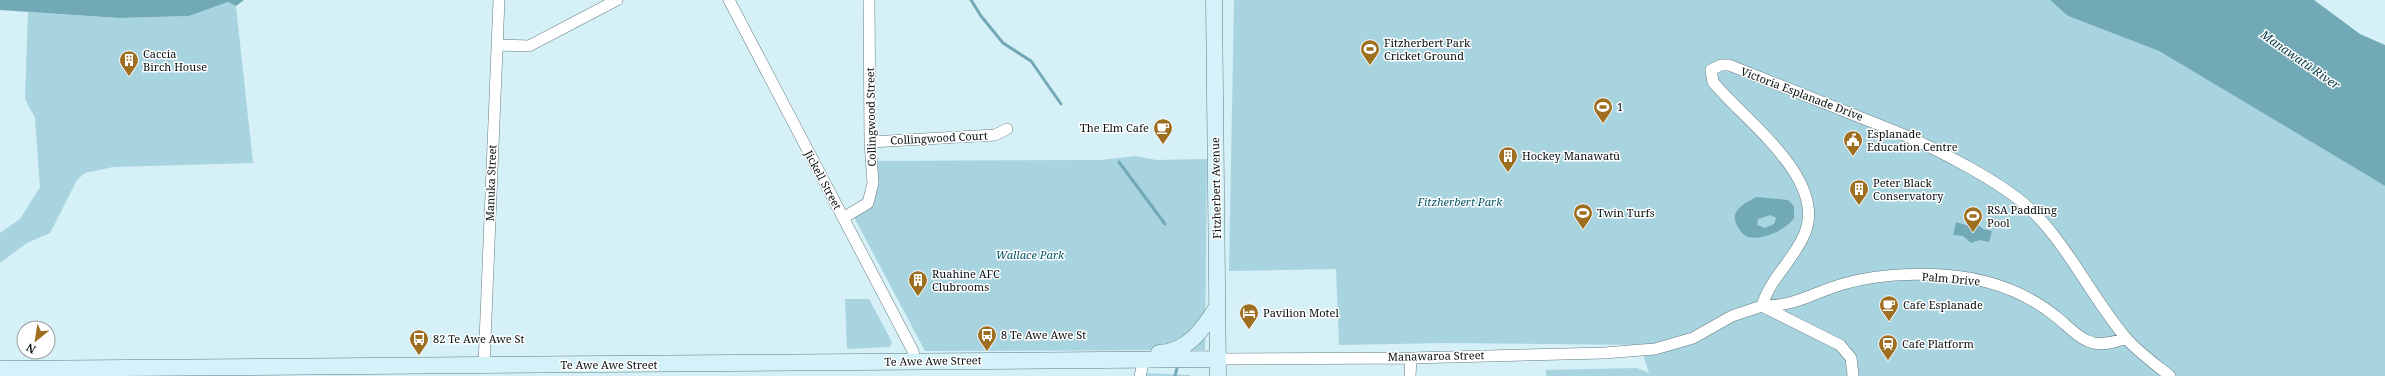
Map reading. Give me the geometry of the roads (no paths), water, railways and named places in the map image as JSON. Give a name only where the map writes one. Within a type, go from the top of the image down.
[{"type":"main road","name":"Fitzherbert Avenue","points":[[1214,0],[1218,376]]},
{"type":"main road","points":[[1096,360],[1125,354],[1166,353],[1181,348],[1200,333],[1217,307]]},
{"type":"main road","name":"Te Awe Awe Street","points":[[0,369],[248,372],[484,366],[904,362],[914,360],[1218,359]]},
{"type":"street","name":"Manuka Street","points":[[484,366],[499,0]]},
{"type":"street","points":[[497,45],[529,46],[618,0]]},
{"type":"street","name":"Jickell Street","points":[[729,0],[913,351],[914,360]]},
{"type":"street","name":"Collingwood Street","points":[[844,218],[863,208],[871,199],[873,183],[870,142],[869,0]]},
{"type":"street","name":"Victoria Esplanade Drive","points":[[1762,306],[1770,286],[1799,246],[1806,232],[1809,214],[1805,195],[1789,166],[1773,144],[1713,82],[1711,70],[1715,67],[1729,65],[1902,134],[1925,144],[2012,195],[2030,208],[2047,227],[2126,338],[2170,376]]},
{"type":"street","name":"Collingwood Court","points":[[870,142],[995,135],[1007,129]]},
{"type":"street","name":"Palm Drive","points":[[1654,349],[1693,338],[1732,316],[1762,306],[1788,305],[1842,284],[1874,278],[1912,276],[1962,278],[1998,285],[2025,297],[2088,341],[2104,344],[2126,338]]},
{"type":"street","points":[[1762,306],[1840,345],[1851,358],[1853,375]]},
{"type":"street","name":"Manawaroa Street","points":[[1218,359],[1411,358],[1604,353],[1654,349]]},
{"type":"street","points":[[1410,376],[1411,358]]},
{"type":"street","points":[[1140,376],[1144,360]]},
{"type":"water","points":[[0,0],[244,0],[236,6],[228,2],[189,16],[119,18],[0,10]]},
{"type":"water","name":"Manawatū River","points":[[2050,0],[2314,0],[2360,34],[2385,45],[2385,186],[2159,51],[2068,16]]},
{"type":"water","points":[[1756,197],[1788,200],[1794,206],[1794,218],[1780,230],[1767,236],[1754,238],[1747,236],[1742,233],[1735,221],[1736,212],[1742,205]],"holes":[[[1771,215],[1776,218],[1774,224],[1765,228],[1757,225],[1758,219]]]},
{"type":"water","name":"RSA Paddling Pool","points":[[1956,222],[1966,225],[1976,223],[1983,229],[1992,231],[1989,242],[1980,240],[1971,243],[1963,236],[1953,235]]},
{"type":"waterway","points":[[971,0],[981,16],[1003,43],[1031,61],[1061,104]]},
{"type":"waterway","points":[[1119,162],[1165,224]]},
{"type":"waterway","points":[[1175,376],[1178,364]]},
{"type":"place","name":"Fitzherbert Park Cricket Ground","points":[[1370,66]]},
{"type":"place","name":"Caccia Birch House","points":[[129,77]]},
{"type":"place","name":"1","points":[[1603,124]]},
{"type":"place","name":"The Elm Cafe","points":[[1163,145]]},
{"type":"place","name":"Esplanade Education Centre","points":[[1853,157]]},
{"type":"place","name":"Hockey Manawatū","points":[[1508,173]]},
{"type":"place","name":"Peter Black Conservatory","points":[[1859,206]]},
{"type":"place","name":"Twin Turfs","points":[[1583,230]]},
{"type":"place","name":"RSA Paddling Pool","points":[[1973,233]]},
{"type":"place","name":"Ruahine AFC Clubrooms","points":[[918,297]]},
{"type":"place","name":"Cafe Esplanade","points":[[1889,322]]},
{"type":"place","name":"Pavilion Motel","points":[[1249,330]]},
{"type":"place","name":"8 Te Awe Awe St","points":[[987,352]]},
{"type":"place","name":"82 Te Awe Awe St","points":[[419,356]]},
{"type":"place","name":"Cafe Platform","points":[[1888,361]]},
{"type":"park label","name":"Fitzherbert Park","points":[[1460,202]]},
{"type":"park label","name":"Wallace Park","points":[[1030,255]]}]
